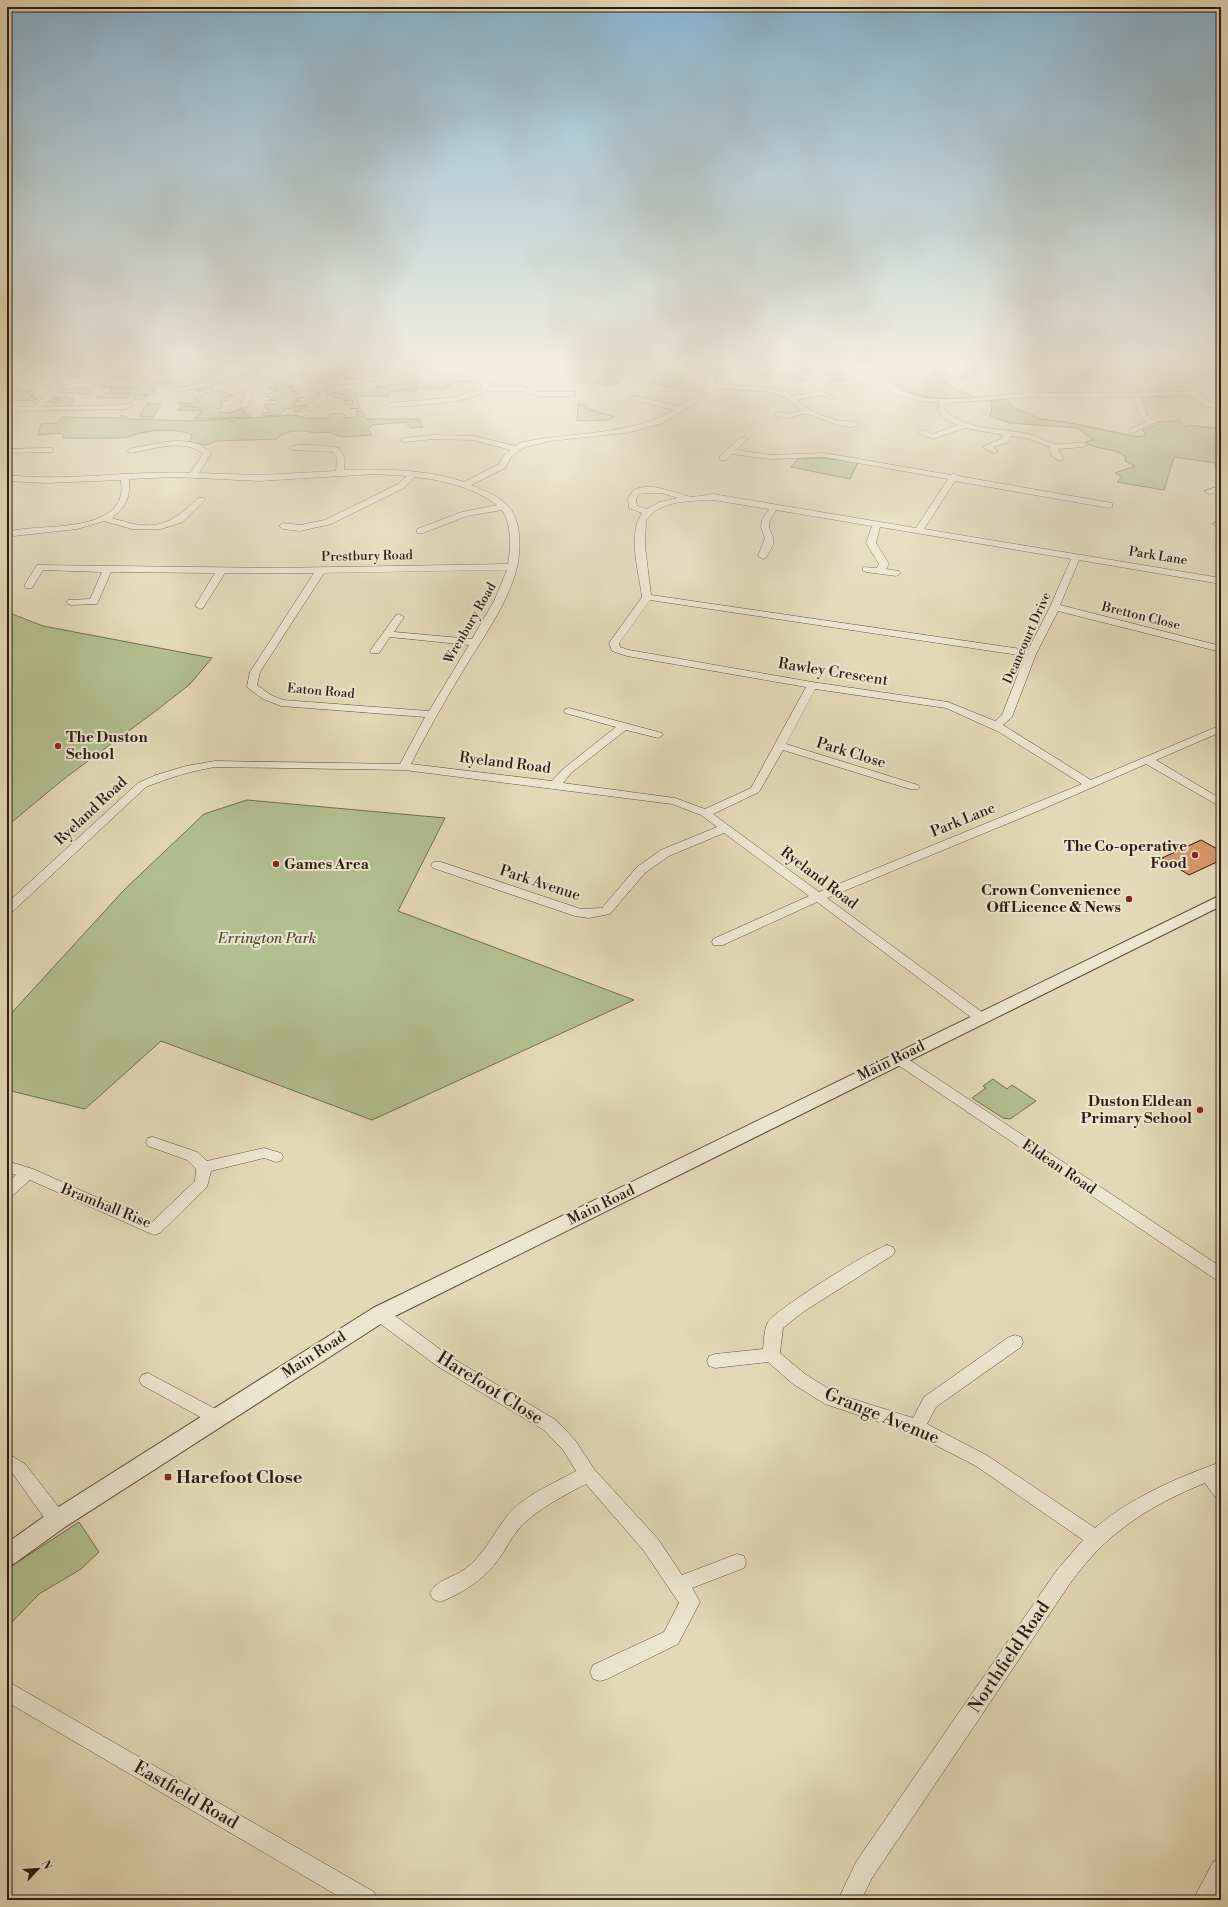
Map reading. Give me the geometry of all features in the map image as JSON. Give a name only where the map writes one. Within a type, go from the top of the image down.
[{"type":"street","points":[[193,475],[206,457],[206,453]]},
{"type":"street","points":[[338,453],[341,458],[340,474]]},
{"type":"street","points":[[466,484],[502,466],[508,456],[512,453]]},
{"type":"street","points":[[723,458],[731,453]]},
{"type":"street","points":[[740,453],[770,457],[824,455],[954,476],[1040,494],[1109,504]]},
{"type":"street","points":[[1055,453],[1060,459]]},
{"type":"street","name":"Wrenbury Road","points":[[7,478],[48,482],[164,474],[258,478],[369,472],[413,474],[466,484],[490,497],[508,511],[513,533],[515,552],[507,585],[431,714],[404,767]]},
{"type":"street","points":[[283,526],[300,528],[328,522],[401,486],[413,474]]},
{"type":"street","points":[[919,530],[954,476]]},
{"type":"street","points":[[14,533],[69,528],[104,518],[116,510],[122,503],[125,496],[125,477]]},
{"type":"street","points":[[1209,491],[1218,488]]},
{"type":"street","name":"Park Lane","points":[[687,499],[677,494],[660,490],[636,492],[632,499],[633,508],[648,512],[670,502],[713,497],[1221,581]]},
{"type":"street","points":[[104,518],[140,528],[155,526],[180,520],[201,500]]},
{"type":"street","points":[[420,531],[465,514],[503,507]]},
{"type":"street","points":[[763,556],[768,545],[769,538],[765,527],[766,520],[774,507]]},
{"type":"street","points":[[648,512],[642,519],[640,527],[647,597],[1031,654]]},
{"type":"street","points":[[877,524],[873,535],[872,544],[884,564],[880,571]]},
{"type":"street","name":"Deancourt Drive","points":[[996,726],[1007,717],[1031,654],[1055,607],[1076,557]]},
{"type":"street","name":"Prestbury Road","points":[[29,586],[40,565],[107,570],[322,570],[512,567]]},
{"type":"street","points":[[866,569],[896,574]]},
{"type":"street","points":[[94,602],[107,570]]},
{"type":"street","points":[[200,606],[222,570]]},
{"type":"street","name":"Eaton Road","points":[[322,570],[255,672],[252,686],[267,697],[281,702],[431,714]]},
{"type":"street","name":"Rawley Crescent","points":[[647,597],[614,643],[616,649],[627,653],[812,685],[948,705],[996,726],[1090,784]]},
{"type":"street","points":[[71,602],[105,601]]},
{"type":"street","name":"Bretton Close","points":[[1055,607],[1221,650]]},
{"type":"street","points":[[375,651],[399,617]]},
{"type":"street","points":[[386,634],[474,642]]},
{"type":"street","points":[[705,814],[755,790],[812,685]]},
{"type":"street","points":[[569,711],[658,735]]},
{"type":"street","points":[[555,785],[567,770],[624,726]]},
{"type":"street","name":"Park Lane","points":[[718,942],[818,897],[1221,728]]},
{"type":"street","name":"Park Close","points":[[780,746],[914,787]]},
{"type":"street","points":[[1147,760],[1221,804]]},
{"type":"street","name":"Ryeland Road","points":[[7,910],[142,786],[164,775],[186,768],[215,764],[404,767],[647,796],[675,801],[705,814],[981,1018]]},
{"type":"street","name":"Park Avenue","points":[[437,865],[579,913],[594,914],[606,911],[641,870],[665,853],[725,828]]},
{"type":"street","name":"Main Road","points":[[7,1556],[57,1520],[380,1314],[1221,900]]},
{"type":"street","name":"Eldean Road","points":[[898,1058],[1221,1275]]},
{"type":"street","points":[[153,1142],[192,1156],[204,1167],[241,1160],[264,1153],[276,1157]]},
{"type":"street","name":"Bramhall Rise","points":[[7,1166],[28,1173],[154,1229],[202,1183],[204,1167]]},
{"type":"street","points":[[7,1192],[28,1173]]},
{"type":"street","points":[[715,1361],[771,1355],[774,1325],[797,1307],[887,1251]]},
{"type":"street","name":"Harefoot Close","points":[[380,1314],[443,1361],[524,1408],[550,1426],[569,1445],[588,1474],[651,1546],[690,1602],[671,1638],[600,1672]]},
{"type":"street","points":[[917,1427],[930,1402],[1015,1342]]},
{"type":"street","name":"Grange Avenue","points":[[771,1355],[799,1379],[831,1399],[917,1427],[982,1461],[1096,1539]]},
{"type":"street","points":[[148,1380],[217,1418]]},
{"type":"street","points":[[7,1461],[19,1469],[57,1520]]},
{"type":"street","points":[[1215,1472],[1221,1491]]},
{"type":"street","name":"Northfield Road","points":[[849,1900],[864,1870],[1064,1576],[1096,1539],[1134,1509],[1166,1491],[1215,1472]]},
{"type":"street","points":[[440,1593],[472,1575],[489,1558],[514,1521],[538,1501],[588,1474]]},
{"type":"street","points":[[678,1585],[736,1562]]},
{"type":"street","name":"Eastfield Road","points":[[7,1691],[366,1900]]},
{"type":"street","points":[[1204,1900],[1221,1870]]},
{"type":"green space","points":[[1119,453],[1221,453],[1221,467],[1215,467],[1216,463],[1174,457],[1164,490],[1117,482],[1122,477],[1115,473],[1135,466],[1125,461],[1126,458]]},
{"type":"green space","points":[[822,458],[858,462],[850,479],[791,467],[798,459]]},
{"type":"green space","name":"The Duston School","points":[[7,612],[43,626],[212,658],[190,684],[65,778],[7,826]]},
{"type":"green space","name":"Errington Park","points":[[247,800],[445,818],[398,911],[634,1000],[372,1120],[161,1041],[85,1109],[7,1090],[7,1018],[124,890],[204,814]]},
{"type":"green space","points":[[993,1079],[1007,1089],[1012,1085],[1036,1101],[1010,1119],[1003,1118],[972,1098],[986,1088],[983,1086]]},
{"type":"green space","points":[[79,1522],[99,1552],[81,1569],[39,1594],[12,1622],[7,1624],[7,1569]]},
{"type":"building","name":"The Co-operative Food","points":[[1201,840],[1221,851],[1221,860],[1189,875],[1162,858]]},
{"type":"place","name":"The Duston School","points":[[58,746]]},
{"type":"place","name":"The Co-operative Food","points":[[1195,855]]},
{"type":"place","name":"Games Area","points":[[276,864]]},
{"type":"place","name":"Crown Convenience Off Licence & News","points":[[1129,899]]},
{"type":"place","name":"Duston Eldean Primary School","points":[[1200,1110]]},
{"type":"place","name":"Harefoot Close","points":[[168,1477]]}]
